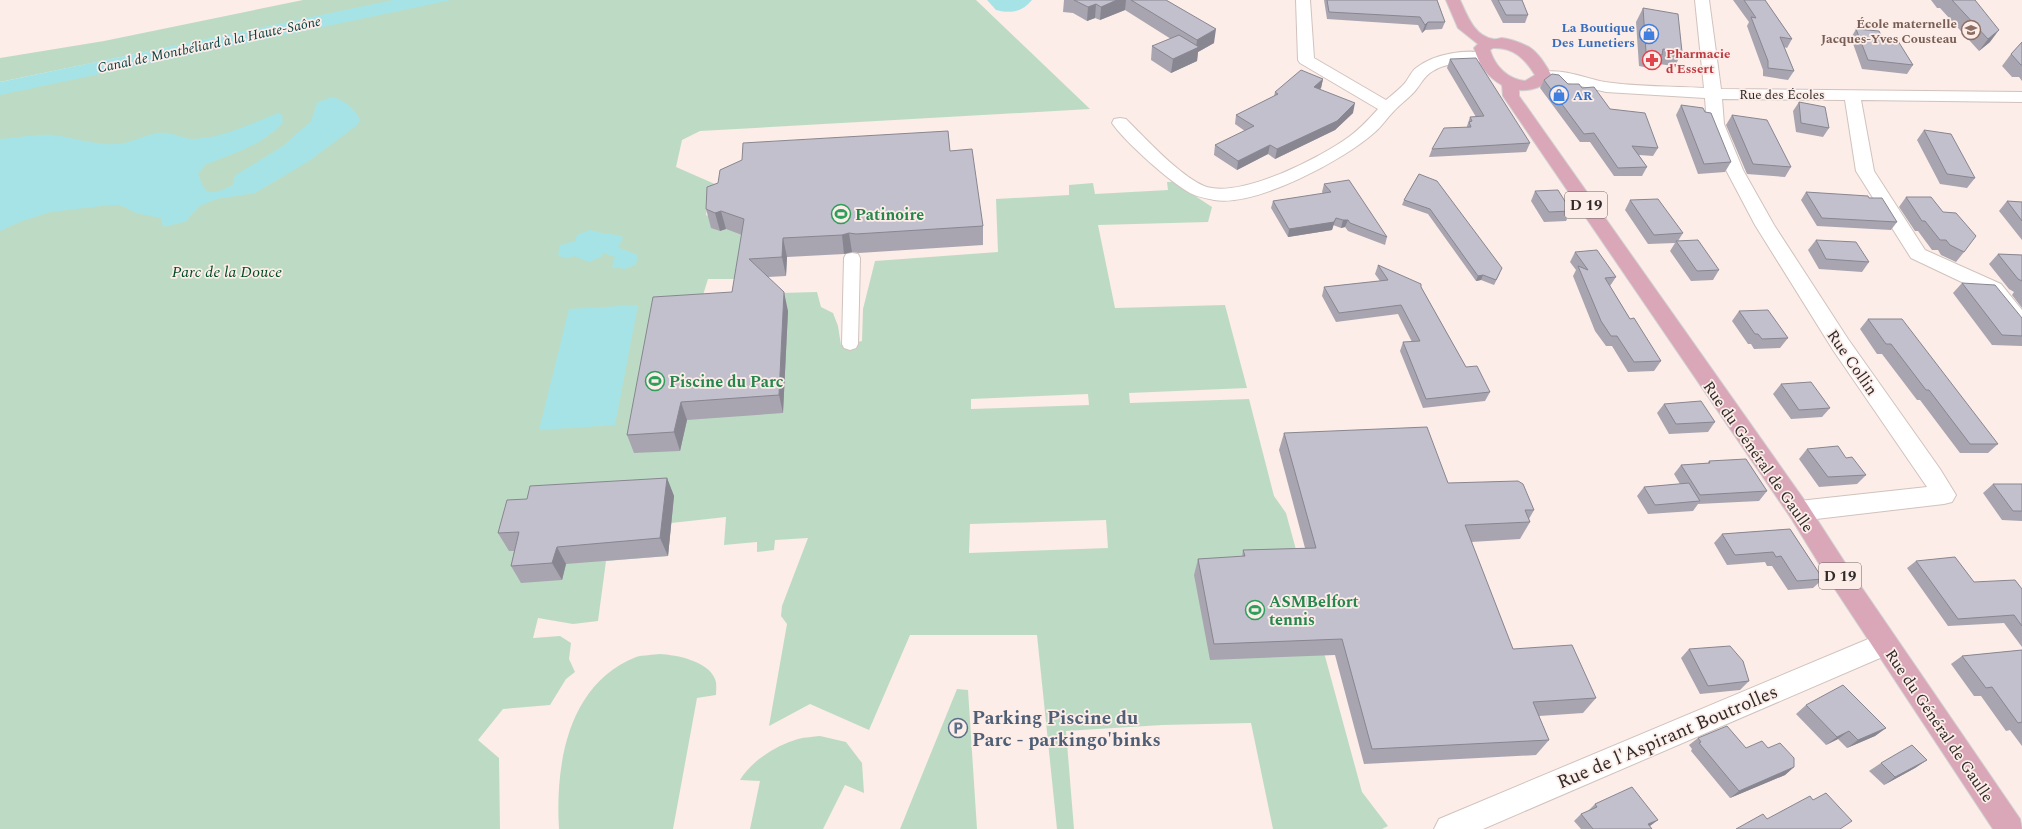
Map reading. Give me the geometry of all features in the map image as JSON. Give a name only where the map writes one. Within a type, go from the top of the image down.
[{"type":"main road","points":[[1453,0],[1463,25],[1477,37],[1486,50],[1496,76],[1510,84],[1526,85],[1538,82],[1544,76],[1530,54],[1524,50],[1502,43],[1486,50]]},
{"type":"main road","name":"Rue du Général de Gaulle","points":[[1510,84],[1511,96],[1799,511],[1885,644],[2010,829]]},
{"type":"street","points":[[1303,0],[1306,60],[1388,107]]},
{"type":"street","name":"Rue Collin","points":[[1702,0],[1713,94],[1711,101],[1720,137],[1750,202],[1819,312],[1932,475],[1944,495],[1799,511]]},
{"type":"street","points":[[1120,123],[1144,146],[1199,190],[1213,194],[1228,194],[1283,179],[1322,163],[1369,130],[1388,107],[1408,90],[1422,72],[1446,60],[1486,50]]},
{"type":"street","name":"Rue des Écoles","points":[[1544,76],[1572,79],[1606,87],[1713,94],[2022,97]]},
{"type":"street","points":[[1852,95],[1865,170],[1918,254],[1943,267],[1994,288],[2022,324]]},
{"type":"street","points":[[850,344],[852,258]]},
{"type":"street","name":"Rue de l'Aspirant Boutrolles","points":[[1449,829],[1885,644]]},
{"type":"green space","name":"Parc de la Douce","points":[[303,0],[976,0],[1090,109],[700,131],[682,140],[676,167],[724,188],[707,208],[706,215],[715,219],[720,231],[726,229],[750,230],[743,279],[708,279],[703,295],[817,292],[821,307],[833,313],[838,326],[841,345],[862,341],[863,309],[875,261],[998,252],[996,199],[1069,195],[1069,185],[1093,183],[1095,194],[1168,190],[1167,182],[1174,182],[1212,207],[1208,222],[1098,225],[1115,308],[1225,305],[1247,388],[1129,393],[1130,403],[1249,399],[1274,496],[1286,513],[1362,792],[1388,826],[1382,829],[1273,829],[1251,723],[1162,725],[1066,731],[1074,829],[1057,829],[1037,635],[910,635],[869,730],[810,704],[769,726],[787,624],[781,616],[782,606],[808,538],[775,540],[774,550],[757,552],[757,542],[724,545],[726,517],[671,523],[668,556],[606,561],[598,621],[573,624],[538,618],[533,638],[560,636],[571,643],[569,659],[575,672],[566,679],[550,705],[503,709],[478,740],[499,758],[500,829],[0,829],[0,90],[382,3],[0,82],[0,58],[104,41]],"holes":[[[1088,394],[1089,405],[971,409],[971,399]],[[1106,520],[1108,548],[969,553],[970,524]]]},
{"type":"green space","points":[[660,654],[675,656],[699,663],[711,673],[715,679],[716,685],[716,695],[697,698],[673,829],[559,829],[558,804],[564,753],[570,729],[581,706],[595,686],[613,669],[636,657]]},
{"type":"green space","points":[[957,689],[968,690],[977,829],[900,829]]},
{"type":"green space","points":[[820,736],[846,742],[862,763],[864,793],[845,785],[823,829],[750,829],[760,781],[740,780],[745,773],[758,760],[782,745],[801,738]]},
{"type":"water","name":"Canal de Montbéliard à la Haute-Saône","points":[[393,0],[451,0],[0,95],[0,82]]},
{"type":"water","points":[[987,0],[1032,0],[1024,7],[1016,11],[1007,12],[996,10]]},
{"type":"water","points":[[331,97],[336,98],[348,105],[355,112],[360,121],[357,125],[309,161],[255,193],[216,199],[200,206],[188,218],[188,221],[163,227],[161,218],[136,213],[120,205],[109,205],[51,212],[22,221],[0,231],[0,139],[52,135],[106,144],[120,144],[152,134],[164,133],[194,139],[226,133],[278,113],[282,115],[283,122],[257,143],[205,165],[198,174],[205,189],[215,192],[233,185],[233,180],[236,175],[283,146],[311,121],[317,103]]},
{"type":"water","points":[[590,230],[623,237],[620,245],[617,247],[638,255],[636,264],[625,269],[612,267],[615,257],[603,253],[601,257],[589,262],[574,256],[568,258],[558,256],[560,245],[575,241],[577,235]]},
{"type":"water","points":[[638,305],[615,425],[539,430],[569,309]]},
{"type":"building","points":[[1074,0],[1117,0],[1101,7],[1096,4],[1088,7]]},
{"type":"building","points":[[1131,0],[1166,0],[1216,29],[1197,40]]},
{"type":"building","points":[[1327,0],[1437,0],[1445,22],[1428,22],[1425,25],[1420,17],[1329,12]]},
{"type":"building","points":[[1498,0],[1522,0],[1528,15],[1506,15]]},
{"type":"building","points":[[1744,0],[1765,0],[1792,39],[1780,37],[1794,71],[1768,68],[1768,61],[1751,17],[1756,18]]},
{"type":"building","points":[[1952,0],[1975,0],[1999,30],[1988,39]]},
{"type":"building","points":[[1643,8],[1678,14],[1682,52],[1663,49],[1662,55],[1646,52]]},
{"type":"building","points":[[1856,29],[1879,31],[1883,39],[1898,41],[1913,65],[1868,60]]},
{"type":"building","points":[[1179,35],[1199,47],[1173,59],[1152,46]]},
{"type":"building","points":[[2022,42],[2022,65],[2021,65],[2011,54]]},
{"type":"building","points":[[1476,58],[1530,143],[1432,149],[1444,128],[1471,127],[1469,122],[1472,121],[1470,117],[1484,116],[1450,59]]},
{"type":"building","points":[[1301,70],[1323,79],[1314,87],[1355,103],[1337,121],[1277,149],[1270,145],[1238,161],[1215,145],[1254,126],[1236,115],[1278,94],[1275,92]]},
{"type":"building","points":[[1552,74],[1559,75],[1568,84],[1579,84],[1582,88],[1594,87],[1610,109],[1645,113],[1658,148],[1632,146],[1647,167],[1618,168],[1594,133],[1584,134],[1544,80]]},
{"type":"building","points":[[1799,102],[1825,107],[1829,128],[1801,123]]},
{"type":"building","points":[[1681,105],[1703,108],[1705,112],[1711,113],[1731,162],[1704,164]]},
{"type":"building","points":[[1732,115],[1767,120],[1791,167],[1753,164]]},
{"type":"building","points":[[1924,130],[1951,134],[1975,178],[1947,174]]},
{"type":"building","points":[[948,131],[950,151],[972,149],[983,226],[783,238],[782,257],[749,259],[784,292],[779,395],[681,402],[674,432],[627,435],[653,297],[732,292],[744,219],[721,211],[715,213],[706,209],[707,187],[718,183],[720,170],[742,160],[743,143]]},
{"type":"building","points":[[1419,174],[1437,181],[1502,268],[1496,280],[1483,275],[1478,276],[1430,209],[1404,200]]},
{"type":"building","points":[[1349,180],[1387,237],[1350,223],[1348,220],[1336,218],[1334,222],[1289,229],[1273,201],[1331,192],[1324,184]]},
{"type":"building","points":[[1558,190],[1571,211],[1549,212],[1535,191]]},
{"type":"building","points":[[1806,192],[1882,198],[1897,222],[1822,218]]},
{"type":"building","points":[[1906,197],[1931,197],[1943,212],[1956,213],[1976,236],[1964,252],[1950,245],[1946,240],[1940,240],[1925,221],[1922,221]]},
{"type":"building","points":[[1658,199],[1683,233],[1654,235],[1630,200]]},
{"type":"building","points":[[2007,201],[2022,202],[2022,221]]},
{"type":"building","points":[[1698,240],[1719,270],[1697,271],[1676,241]]},
{"type":"building","points":[[1816,240],[1856,242],[1869,262],[1826,259]]},
{"type":"building","points":[[1597,250],[1616,277],[1605,278],[1630,319],[1634,318],[1661,361],[1634,362],[1617,336],[1611,336],[1601,321],[1578,266],[1588,270],[1575,252]]},
{"type":"building","points":[[1998,254],[2022,255],[2022,281],[2018,279]]},
{"type":"building","points":[[1378,265],[1421,284],[1421,287],[1466,367],[1477,366],[1490,392],[1426,399],[1403,342],[1420,341],[1401,305],[1339,313],[1324,287],[1388,280]]},
{"type":"building","points":[[1962,283],[1995,285],[2022,318],[2022,336],[2002,335]]},
{"type":"building","points":[[1768,310],[1788,338],[1762,339],[1758,334],[1755,334],[1739,311]]},
{"type":"building","points":[[1868,319],[1902,319],[1998,444],[1970,444],[1929,390],[1926,390],[1891,344],[1886,344]]},
{"type":"building","points":[[1811,382],[1830,408],[1799,410],[1781,384]]},
{"type":"building","points":[[1701,401],[1715,422],[1676,424],[1664,404]]},
{"type":"building","points":[[1427,427],[1448,483],[1518,481],[1523,484],[1534,510],[1525,510],[1530,522],[1465,525],[1513,649],[1572,645],[1596,698],[1533,702],[1549,740],[1372,749],[1342,639],[1214,644],[1198,559],[1245,556],[1243,550],[1316,548],[1284,433]]},
{"type":"building","points":[[1838,446],[1846,458],[1852,457],[1866,475],[1828,477],[1807,449]]},
{"type":"building","points":[[1746,459],[1767,491],[1700,495],[1681,465],[1710,463],[1709,461]]},
{"type":"building","points":[[667,478],[660,538],[557,547],[552,563],[511,566],[519,532],[498,533],[507,500],[527,499],[530,486]]},
{"type":"building","points":[[1689,483],[1700,501],[1655,505],[1644,487]]},
{"type":"building","points":[[1993,484],[2022,484],[2022,511],[2013,511]]},
{"type":"building","points":[[1790,529],[1823,579],[1797,581],[1781,556],[1776,557],[1773,552],[1735,555],[1722,534]]},
{"type":"building","points":[[1955,557],[1974,582],[2015,580],[2022,589],[2022,626],[2014,615],[1958,619],[1916,561]]},
{"type":"building","points":[[1730,646],[1743,661],[1749,681],[1708,686],[1689,649]]},
{"type":"building","points":[[2022,650],[2022,722],[2018,723],[1992,687],[1986,688],[1962,656]]},
{"type":"building","points":[[1843,685],[1886,728],[1858,740],[1849,731],[1837,737],[1806,705]]},
{"type":"building","points":[[1727,726],[1746,748],[1762,741],[1768,748],[1780,743],[1794,758],[1794,767],[1739,791],[1699,743],[1701,742],[1698,738]]},
{"type":"building","points":[[1912,745],[1927,760],[1895,777],[1881,763]]},
{"type":"building","points":[[1632,787],[1658,820],[1648,824],[1652,829],[1593,829],[1581,814],[1597,807],[1595,804]]},
{"type":"building","points":[[1826,793],[1852,821],[1840,829],[1736,829],[1763,814],[1767,819],[1810,796],[1813,800]]},
{"type":"place","name":"École maternelle Jacques-Yves Cousteau","points":[[1971,30]]},
{"type":"place","name":"La Boutique Des Lunetiers","points":[[1649,34]]},
{"type":"place","name":"Pharmacie d'Essert","points":[[1652,60]]},
{"type":"place","name":"AR","points":[[1559,95]]},
{"type":"place","name":"Patinoire","points":[[841,214]]},
{"type":"place","name":"Piscine du Parc","points":[[655,381]]},
{"type":"place","name":"ASMBelfort tennis","points":[[1255,610]]},
{"type":"place","name":"Parking Piscine du Parc - parkingo'binks","points":[[958,728]]}]
